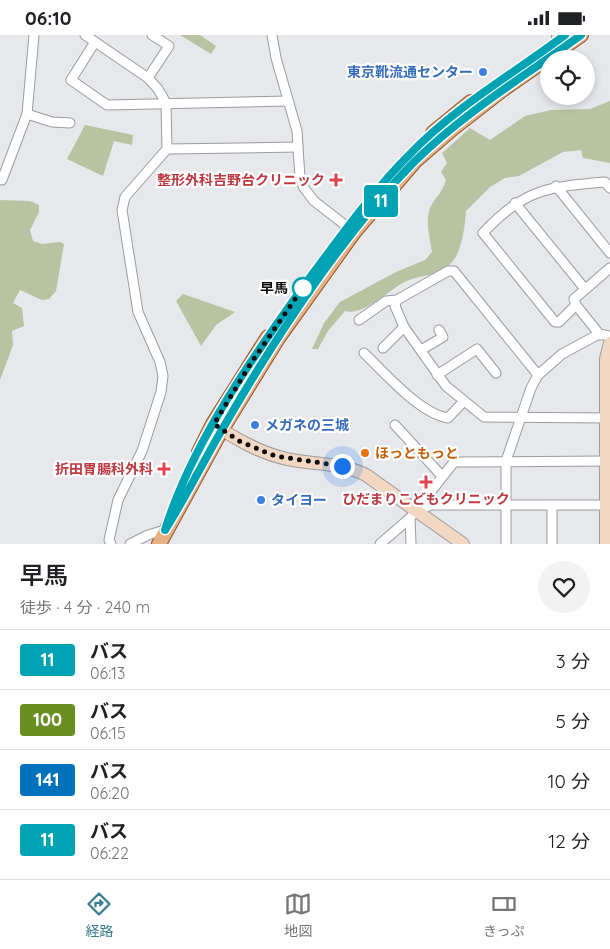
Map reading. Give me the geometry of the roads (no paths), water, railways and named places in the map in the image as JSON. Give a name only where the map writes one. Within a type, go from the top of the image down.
[{"type":"main road","points":[[351,229],[415,161],[452,129],[502,90],[581,35]]},
{"type":"main road","points":[[159,544],[174,502],[218,427],[260,348],[409,155],[441,125],[495,83],[560,37]]},
{"type":"street","points":[[2,180],[27,114],[34,35]]},
{"type":"street","points":[[85,35],[148,78],[166,103],[167,149],[125,197],[122,210],[138,312],[160,362],[163,376],[161,392],[142,451],[118,500],[109,540],[111,544]]},
{"type":"street","points":[[148,78],[169,46],[152,35]]},
{"type":"street","points":[[272,35],[297,131],[300,178],[304,188],[314,201],[351,229]]},
{"type":"street","points":[[95,42],[72,77],[73,83],[107,105],[288,101]]},
{"type":"street","points":[[27,114],[52,122],[70,123]]},
{"type":"street","points":[[167,149],[298,147]]},
{"type":"street","points":[[576,305],[559,322],[555,322],[483,233],[515,203],[556,186],[604,182],[610,188]]},
{"type":"street","points":[[556,186],[610,253]]},
{"type":"street","points":[[515,203],[585,289]]},
{"type":"street","points":[[606,544],[608,418],[605,339],[576,305],[574,299],[610,269]]},
{"type":"street","points":[[359,320],[386,301],[397,300],[448,271],[454,271],[538,375]]},
{"type":"street","points":[[397,300],[394,306],[404,327],[446,386],[484,417],[608,418]]},
{"type":"street","points":[[383,348],[404,327]]},
{"type":"street","points":[[421,350],[443,337],[439,330]]},
{"type":"street","points":[[506,544],[506,461],[538,375],[569,350],[610,336]]},
{"type":"street","points":[[438,375],[477,349],[496,373]]},
{"type":"street","points":[[364,353],[393,382],[436,416],[448,418],[464,401]]},
{"type":"street","points":[[395,425],[442,476]]},
{"type":"street","points":[[218,427],[239,441],[275,456],[352,468],[366,475],[413,514],[459,543]]},
{"type":"street","points":[[380,544],[413,514],[454,462],[606,461]]},
{"type":"street","points":[[413,514],[432,505],[608,505]]},
{"type":"street","points":[[552,505],[552,544]]},
{"type":"street","points":[[410,544],[413,514]]},
{"type":"street","points":[[130,544],[148,535],[165,530]]},
{"type":"place","name":"東京靴流通センター","points":[[483,72]]},
{"type":"place","name":"整形外科吉野台クリニック","points":[[336,180]]},
{"type":"place","name":"早馬","points":[[303,288]]},
{"type":"place","name":"メガネの三城","points":[[255,425]]},
{"type":"place","name":"ほっともっと","points":[[365,453]]},
{"type":"place","name":"折田胃腸科外科","points":[[164,469]]},
{"type":"place","name":"ひだまりこどもクリニック","points":[[426,482]]},
{"type":"place","name":"タイヨー","points":[[261,500]]}]
